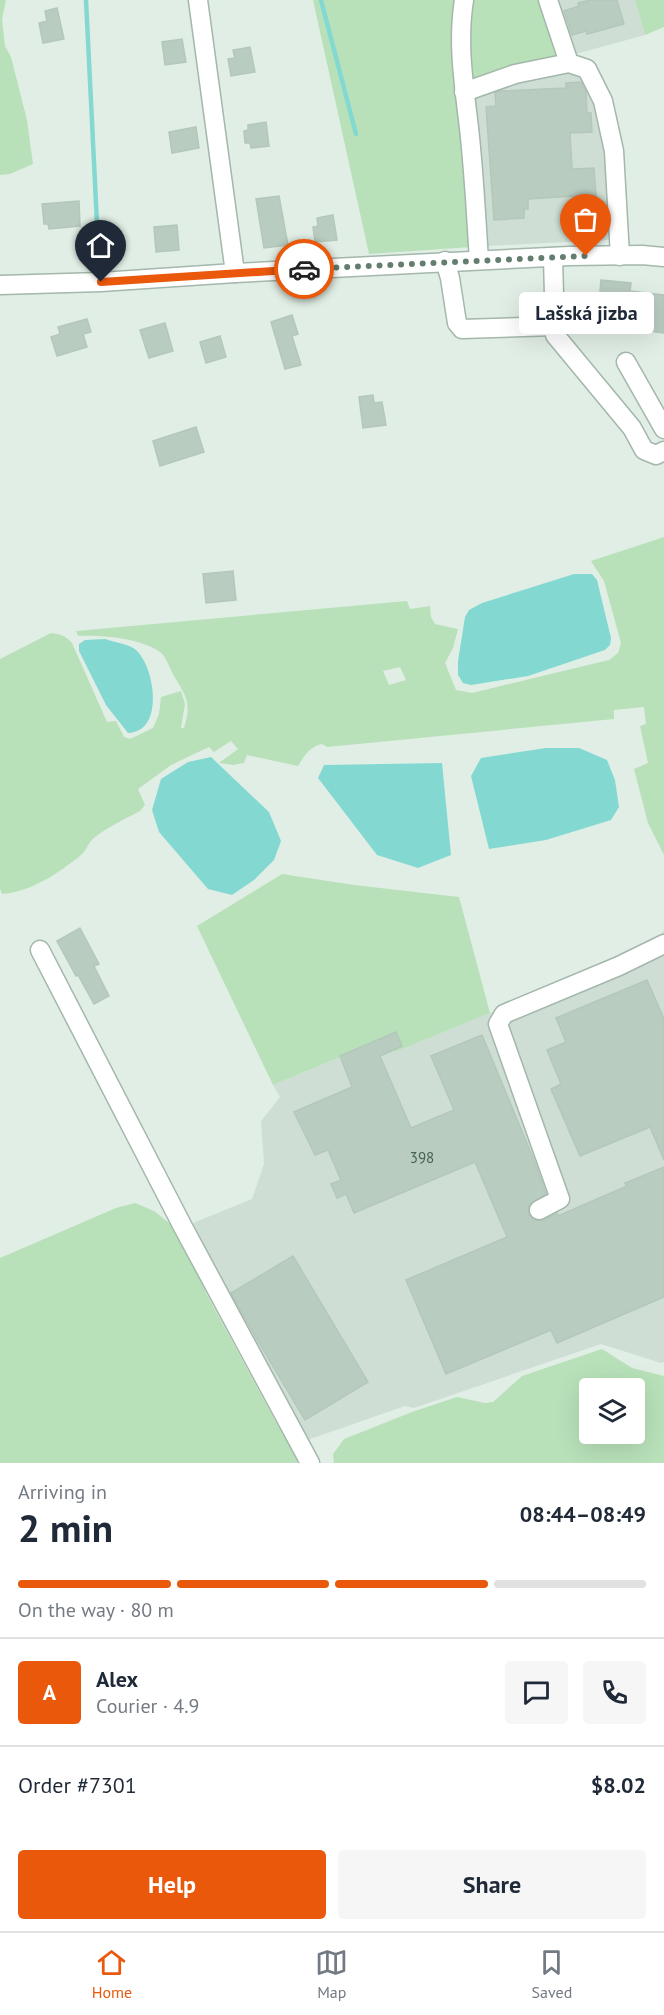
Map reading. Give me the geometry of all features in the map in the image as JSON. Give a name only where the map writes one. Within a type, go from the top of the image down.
[{"type":"street","points":[[198,0],[235,273]]},
{"type":"street","points":[[464,0],[462,66],[479,260]]},
{"type":"street","points":[[548,0],[569,63]]},
{"type":"street","points":[[464,92],[515,74],[569,63],[587,69],[603,101],[614,151],[620,256]]},
{"type":"street","points":[[0,285],[101,282],[553,256],[664,257]]},
{"type":"street","points":[[553,256],[555,335],[632,428],[644,450],[656,455],[664,451]]},
{"type":"street","points":[[445,261],[457,323],[462,329],[555,326]]},
{"type":"street","points":[[626,362],[664,429]]},
{"type":"street","points":[[539,1210],[560,1199],[498,1024],[504,1014],[619,966],[664,944]]},
{"type":"street","points":[[40,950],[188,1237],[310,1463]]},
{"type":"shaded area","points":[[557,0],[635,0],[645,35],[572,55]]},
{"type":"shaded area","points":[[565,69],[600,74],[623,145],[628,239],[486,246],[477,98],[494,85]]},
{"type":"shaded area","points":[[664,930],[664,1362],[601,1344],[414,1408],[405,1406],[299,1443],[183,1227],[252,1199],[264,1164],[261,1121],[280,1097],[273,1085],[386,1038],[395,1052],[655,945]]},
{"type":"green space","points":[[0,0],[6,0],[2,19],[5,46],[11,57],[27,120],[33,164],[10,174],[0,175]]},
{"type":"green space","points":[[313,0],[557,0],[572,55],[494,85],[477,98],[486,246],[369,254]]},
{"type":"green space","points":[[635,0],[664,0],[664,27],[645,35]]},
{"type":"green space","points":[[664,537],[664,855],[648,823],[634,769],[648,763],[640,726],[646,724],[644,707],[614,710],[614,719],[327,747],[322,744],[311,749],[298,766],[247,755],[244,763],[233,765],[219,763],[238,749],[231,741],[214,752],[209,747],[171,765],[138,789],[145,805],[140,811],[95,837],[83,853],[63,868],[34,886],[2,894],[0,889],[0,659],[51,633],[65,637],[72,643],[107,722],[116,721],[124,737],[130,739],[153,728],[159,714],[161,697],[181,691],[185,704],[181,728],[184,728],[188,706],[182,689],[164,656],[152,647],[121,638],[78,636],[76,631],[407,601],[410,609],[430,606],[431,617],[435,624],[458,629],[453,648],[445,663],[456,690],[472,693],[609,660],[618,653],[621,643],[604,581],[591,561]],"holes":[[[400,667],[406,680],[389,685],[383,671]]]},
{"type":"green space","points":[[282,874],[459,897],[490,1013],[395,1052],[386,1038],[273,1085],[197,926]]},
{"type":"green space","points":[[135,1203],[154,1211],[180,1236],[207,1295],[278,1426],[297,1456],[297,1463],[0,1463],[0,1258],[116,1208]]},
{"type":"green space","points":[[602,1349],[632,1368],[664,1376],[664,1463],[334,1463],[333,1454],[344,1439],[412,1412],[457,1397],[485,1403],[493,1402],[522,1376]]},
{"type":"water","points":[[574,574],[592,574],[597,580],[611,638],[610,645],[605,650],[528,676],[471,685],[463,683],[458,675],[458,661],[465,617],[469,610],[482,603]]},
{"type":"water","points":[[105,639],[136,650],[143,658],[148,670],[152,683],[152,711],[148,722],[140,730],[128,733],[106,705],[79,651],[79,644],[85,640]]},
{"type":"water","points":[[546,748],[579,748],[607,760],[615,780],[619,807],[611,820],[546,840],[489,849],[471,776],[481,758]]},
{"type":"water","points":[[211,757],[269,812],[281,841],[274,860],[254,880],[232,895],[208,889],[159,832],[152,810],[161,779],[188,762]]},
{"type":"water","points":[[442,763],[451,855],[418,868],[377,855],[318,778],[324,765]]},
{"type":"building","points":[[590,0],[617,0],[624,24],[587,34],[586,31],[572,35],[564,11],[579,6],[578,3]]},
{"type":"building","points":[[57,8],[64,39],[43,43],[39,23],[47,21],[45,11]]},
{"type":"building","points":[[182,39],[186,62],[165,65],[162,42]]},
{"type":"building","points":[[250,47],[255,72],[231,76],[228,59],[235,58],[233,50]]},
{"type":"building","points":[[581,82],[586,92],[587,113],[591,113],[592,132],[570,133],[572,169],[594,168],[596,196],[528,199],[528,209],[524,209],[524,218],[494,220],[486,107],[496,106],[495,93],[501,91],[566,88],[566,83]]},
{"type":"building","points":[[266,122],[269,146],[251,148],[250,143],[245,143],[244,131],[248,130],[248,125]]},
{"type":"building","points":[[196,127],[199,148],[172,153],[169,132]]},
{"type":"building","points":[[279,196],[288,245],[264,248],[256,199]]},
{"type":"building","points":[[79,201],[80,226],[49,229],[48,224],[44,224],[42,204]]},
{"type":"building","points":[[333,215],[337,240],[315,242],[313,227],[318,226],[317,218]]},
{"type":"building","points":[[177,225],[179,250],[156,252],[154,227]]},
{"type":"building","points":[[601,280],[631,283],[630,291],[664,295],[664,333],[597,324]]},
{"type":"building","points":[[292,315],[298,334],[292,336],[301,365],[285,369],[271,322]]},
{"type":"building","points":[[87,319],[91,332],[83,334],[87,347],[57,356],[51,337],[60,334],[58,327]]},
{"type":"building","points":[[165,323],[173,351],[149,358],[140,330]]},
{"type":"building","points":[[220,336],[226,357],[206,363],[200,342]]},
{"type":"building","points":[[373,395],[374,403],[382,402],[386,425],[363,428],[359,397]]},
{"type":"building","points":[[196,427],[204,452],[160,466],[153,441]]},
{"type":"building","points":[[233,571],[236,600],[206,603],[203,574]]},
{"type":"building","points":[[80,928],[99,964],[94,966],[109,996],[94,1004],[57,941]]},
{"type":"building","points":[[647,980],[664,1019],[664,1160],[650,1127],[580,1156],[551,1089],[561,1084],[547,1050],[566,1042],[556,1018]]},
{"type":"building","points":[[396,1032],[402,1046],[380,1056],[411,1128],[454,1110],[431,1056],[482,1035],[546,1194],[529,1205],[529,1215],[534,1220],[544,1220],[557,1213],[558,1216],[627,1186],[625,1183],[664,1167],[664,1297],[557,1343],[551,1330],[446,1374],[406,1280],[507,1237],[475,1162],[354,1213],[346,1194],[337,1198],[331,1184],[341,1180],[328,1150],[315,1155],[294,1112],[352,1087],[340,1056]]},
{"type":"building","points":[[293,1256],[368,1382],[305,1420],[231,1293]]},
{"type":"waterway","points":[[86,0],[99,264]]},
{"type":"waterway","points":[[321,0],[356,134]]},
{"type":"way so far","points":[[304,269],[586,256]]},
{"type":"place","name":"Lašská jizba","points":[[586,256]]},
{"type":"route","points":[[101,282],[304,269]]}]
